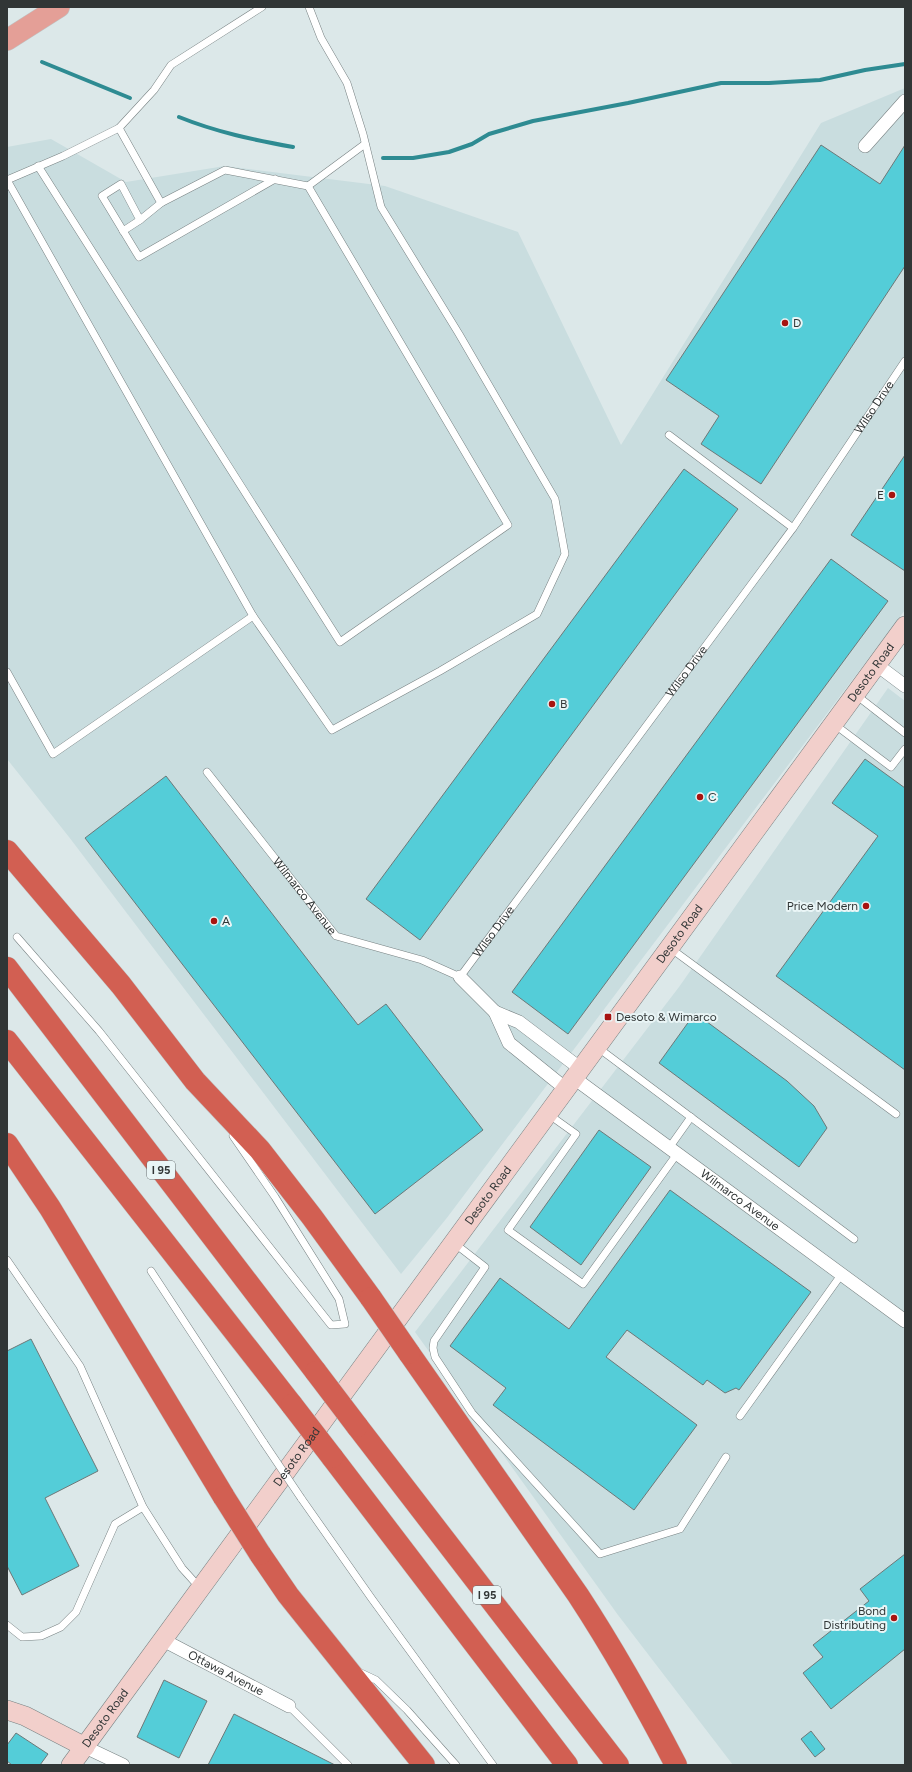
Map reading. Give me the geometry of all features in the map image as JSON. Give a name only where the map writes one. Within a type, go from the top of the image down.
[{"type":"highway","points":[[7,851],[121,985],[195,1081],[260,1150],[312,1217],[371,1298],[596,1622],[632,1682],[676,1765]]},
{"type":"highway","name":"I 95","points":[[7,968],[356,1426],[618,1765]]},
{"type":"highway","points":[[7,1041],[292,1405],[567,1765]]},
{"type":"highway","points":[[7,1144],[50,1208],[224,1497],[260,1554],[288,1595],[340,1662],[424,1765]]},
{"type":"main road","points":[[7,40],[59,7]]},
{"type":"street","points":[[865,146],[905,101]]},
{"type":"street","name":"Desoto Road","points":[[71,1765],[905,626]]},
{"type":"street","points":[[877,665],[905,686]]},
{"type":"street","name":"Wilmarco Avenue","points":[[460,977],[495,1012],[509,1042],[574,1079],[905,1321]]},
{"type":"street","name":"Wilmarco Avenue","points":[[495,1012],[519,1022],[574,1079]]},
{"type":"street","name":"Ottawa Avenue","points":[[163,1640],[289,1706]]},
{"type":"street","points":[[7,1710],[25,1716],[123,1765]]},
{"type":"lane","points":[[262,7],[171,65],[154,90],[120,128],[63,156],[7,180],[253,616],[332,730],[440,671],[537,614],[565,554],[555,499],[459,334],[381,207],[365,144],[347,83],[321,38],[309,7]]},
{"type":"lane","points":[[120,128],[161,203]]},
{"type":"lane","points":[[308,186],[365,144]]},
{"type":"lane","points":[[38,166],[340,642],[508,526],[308,186],[225,170],[161,203],[140,220],[123,231]]},
{"type":"lane","points":[[140,220],[121,184],[102,196],[139,258],[275,179]]},
{"type":"lane","name":"Wilso Drive","points":[[460,977],[793,528],[905,361]]},
{"type":"lane","points":[[669,435],[793,528]]},
{"type":"lane","points":[[7,672],[53,754],[253,616]]},
{"type":"lane","points":[[855,695],[905,733]]},
{"type":"lane","points":[[834,724],[891,767],[905,749]]},
{"type":"lane","name":"Wilmarco Avenue","points":[[208,772],[336,936],[422,960],[460,977]]},
{"type":"lane","points":[[17,937],[99,1032],[331,1325],[345,1324],[340,1299],[275,1197],[231,1133]]},
{"type":"lane","points":[[670,948],[896,1114]]},
{"type":"lane","points":[[597,1047],[854,1239]]},
{"type":"lane","points":[[195,1081],[226,1126]]},
{"type":"lane","points":[[548,1114],[576,1134],[508,1230],[583,1284],[673,1151],[691,1117]]},
{"type":"lane","points":[[454,1243],[485,1267],[434,1341],[433,1348],[435,1357],[472,1413],[600,1554],[680,1529],[726,1457]]},
{"type":"lane","points":[[7,1260],[80,1366],[143,1507],[182,1568],[201,1588]]},
{"type":"lane","points":[[151,1271],[301,1498],[372,1599],[493,1765]]},
{"type":"lane","points":[[740,1416],[841,1275]]},
{"type":"lane","points":[[7,1625],[22,1637],[42,1636],[61,1627],[76,1612],[116,1524],[143,1507]]},
{"type":"lane","points":[[340,1662],[376,1680],[407,1710],[456,1765]]},
{"type":"lane","points":[[289,1706],[348,1765]]},
{"type":"shaded area","points":[[905,88],[905,610],[446,1219],[401,1274],[69,837],[7,759],[7,147],[51,139],[126,182],[225,166],[385,186],[518,232],[621,445],[821,123]]},
{"type":"shaded area","points":[[888,688],[905,701],[905,1765],[733,1765],[618,1615],[415,1332],[679,987]]},
{"type":"building","name":"D","points":[[821,145],[880,184],[905,145],[905,266],[761,484],[701,444],[719,416],[666,380]]},
{"type":"building","name":"E","points":[[905,455],[905,571],[851,535]]},
{"type":"building","name":"B","points":[[684,469],[738,509],[420,940],[366,899]]},
{"type":"building","name":"C","points":[[831,559],[888,601],[568,1034],[512,992]]},
{"type":"building","name":"Price Modern","points":[[865,759],[905,788],[905,1070],[776,976],[878,836],[832,803]]},
{"type":"building","name":"A","points":[[166,776],[358,1025],[386,1004],[483,1130],[375,1214],[85,838]]},
{"type":"building","points":[[695,1013],[787,1081],[814,1106],[827,1128],[799,1167],[659,1063]]},
{"type":"building","points":[[599,1130],[651,1167],[581,1265],[530,1227]]},
{"type":"building","points":[[670,1190],[811,1292],[739,1390],[736,1388],[725,1393],[707,1380],[703,1385],[627,1330],[606,1357],[697,1425],[634,1510],[493,1405],[506,1388],[450,1346],[500,1278],[569,1329]]},
{"type":"building","points":[[31,1339],[98,1471],[45,1498],[79,1566],[22,1595],[7,1566],[7,1351]]},
{"type":"building","points":[[905,1554],[905,1649],[831,1709],[803,1673],[823,1657],[813,1645],[869,1601],[860,1589]]},
{"type":"building","points":[[164,1680],[207,1701],[179,1758],[137,1737]]},
{"type":"building","points":[[234,1714],[335,1765],[208,1765]]},
{"type":"building","points":[[811,1731],[825,1749],[815,1757],[801,1739]]},
{"type":"building","points":[[16,1733],[48,1754],[40,1765],[12,1765],[7,1761],[7,1745]]},
{"type":"waterway","points":[[42,62],[130,98]]},
{"type":"waterway","points":[[383,158],[413,158],[449,152],[472,144],[489,134],[533,121],[721,83],[769,83],[820,80],[865,70],[905,64]]},
{"type":"waterway","points":[[179,117],[235,135],[293,147]]},
{"type":"place","name":"D","points":[[785,323]]},
{"type":"place","name":"E","points":[[892,495]]},
{"type":"place","name":"B","points":[[552,704]]},
{"type":"place","name":"C","points":[[700,797]]},
{"type":"place","name":"Price Modern","points":[[866,906]]},
{"type":"place","name":"A","points":[[214,921]]},
{"type":"place","name":"Desoto & Wimarco","points":[[608,1017]]},
{"type":"place","name":"Bond Distributing","points":[[894,1618]]}]
